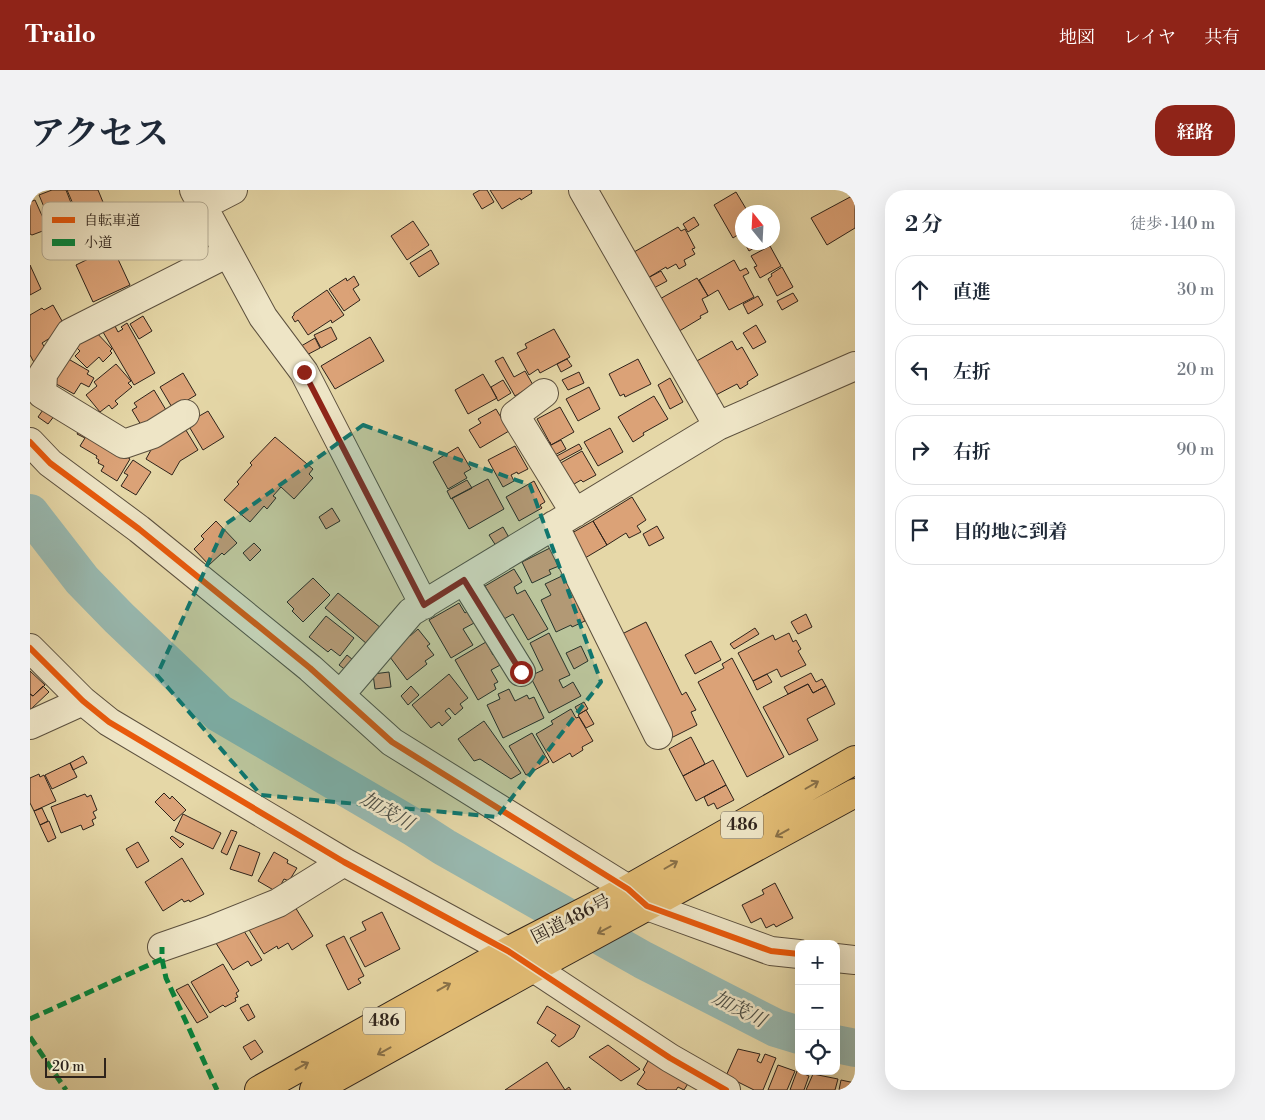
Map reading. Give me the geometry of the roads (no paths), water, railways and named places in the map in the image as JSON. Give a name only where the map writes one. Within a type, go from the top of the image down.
[{"type":"highway","name":"国道486号","points":[[314,1090],[534,968],[638,898],[855,760]]},
{"type":"highway","name":"国道486号","points":[[259,1090],[508,951],[638,898],[855,792]]},
{"type":"street","points":[[198,198],[233,190]]},
{"type":"street","points":[[583,190],[718,426]]},
{"type":"street","points":[[208,216],[263,317],[304,372],[424,605]]},
{"type":"street","points":[[185,414],[153,434],[124,444],[36,399],[43,374],[70,333],[228,253]]},
{"type":"street","points":[[340,695],[411,612],[718,426],[855,366]]},
{"type":"street","points":[[544,393],[515,415],[565,519],[658,735]]},
{"type":"street","points":[[30,442],[50,463],[139,529],[310,668],[392,742],[638,898],[771,951],[795,954]]},
{"type":"street","points":[[464,580],[521,672]]},
{"type":"street","points":[[30,648],[83,701],[109,722],[344,862],[508,951],[670,1058],[726,1090]]},
{"type":"street","points":[[30,725],[83,701]]},
{"type":"street","points":[[162,947],[278,903],[344,862]]},
{"type":"street","points":[[840,958],[855,960]]},
{"type":"waterway","name":"加茂川","points":[[30,513],[82,580],[219,713],[444,847],[643,960],[776,1028],[795,1034]]},
{"type":"waterway","name":"加茂川","points":[[840,1045],[855,1048]]}]
